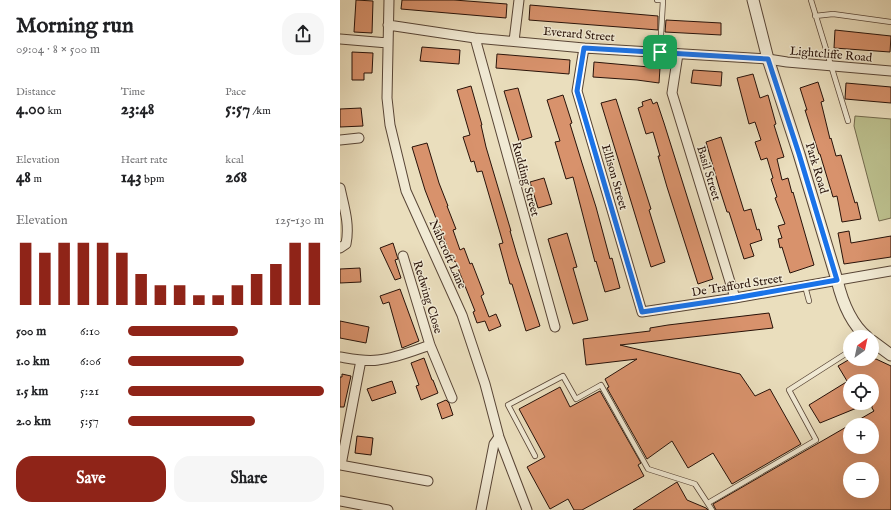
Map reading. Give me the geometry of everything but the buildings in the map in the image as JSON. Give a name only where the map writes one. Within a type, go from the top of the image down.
[{"type":"street","name":"Nabcroft Lane","points":[[390,0],[388,25],[387,98],[390,125],[406,191],[462,315],[485,384],[499,437],[527,510]]},
{"type":"street","points":[[514,41],[519,0]]},
{"type":"street","name":"Park Road","points":[[753,0],[768,59],[799,154],[842,300],[858,330]]},
{"type":"street","name":"Everard Street","points":[[388,25],[475,38],[584,48],[768,59]]},
{"type":"street","name":"Rudding Street","points":[[475,38],[555,327]]},
{"type":"street","points":[[340,39],[388,43]]},
{"type":"street","name":"Ellison Street","points":[[584,48],[577,91],[642,312]]},
{"type":"street","name":"Basil Street","points":[[678,54],[672,93],[735,298]]},
{"type":"street","name":"Lightcliffe Road","points":[[768,59],[891,71]]},
{"type":"street","points":[[340,140],[359,138]]},
{"type":"street","points":[[340,188],[347,215],[347,238],[346,244],[340,248]]},
{"type":"street","name":"Redwing Close","points":[[403,256],[430,345],[452,398]]},
{"type":"street","name":"De Trafford Street","points":[[642,312],[735,298],[891,271]]},
{"type":"street","name":"Redwing Close","points":[[340,357],[360,360],[377,360],[400,356],[430,345]]},
{"type":"street","points":[[879,346],[891,355]]},
{"type":"street","points":[[360,360],[340,465],[428,481]]},
{"type":"street","points":[[481,510],[494,444],[499,437]]},
{"type":"street","points":[[340,502],[388,510]]},
{"type":"lane","points":[[657,0],[663,0],[660,52]]},
{"type":"lane","points":[[811,0],[848,121]]},
{"type":"lane","points":[[816,16],[833,14],[891,22]]},
{"type":"lane","points":[[805,286],[809,301]]},
{"type":"lane","points":[[708,503],[816,440],[789,390],[843,355]]},
{"type":"lane","points":[[535,456],[508,405],[563,376],[576,399],[601,385],[648,469],[695,484],[712,510]]},
{"type":"green space","points":[[855,116],[891,119],[891,218],[879,221],[854,126]]},
{"type":"route","points":[[584,48],[660,52],[768,59],[799,154],[837,280],[735,298],[642,312],[577,91],[584,48]]}]
